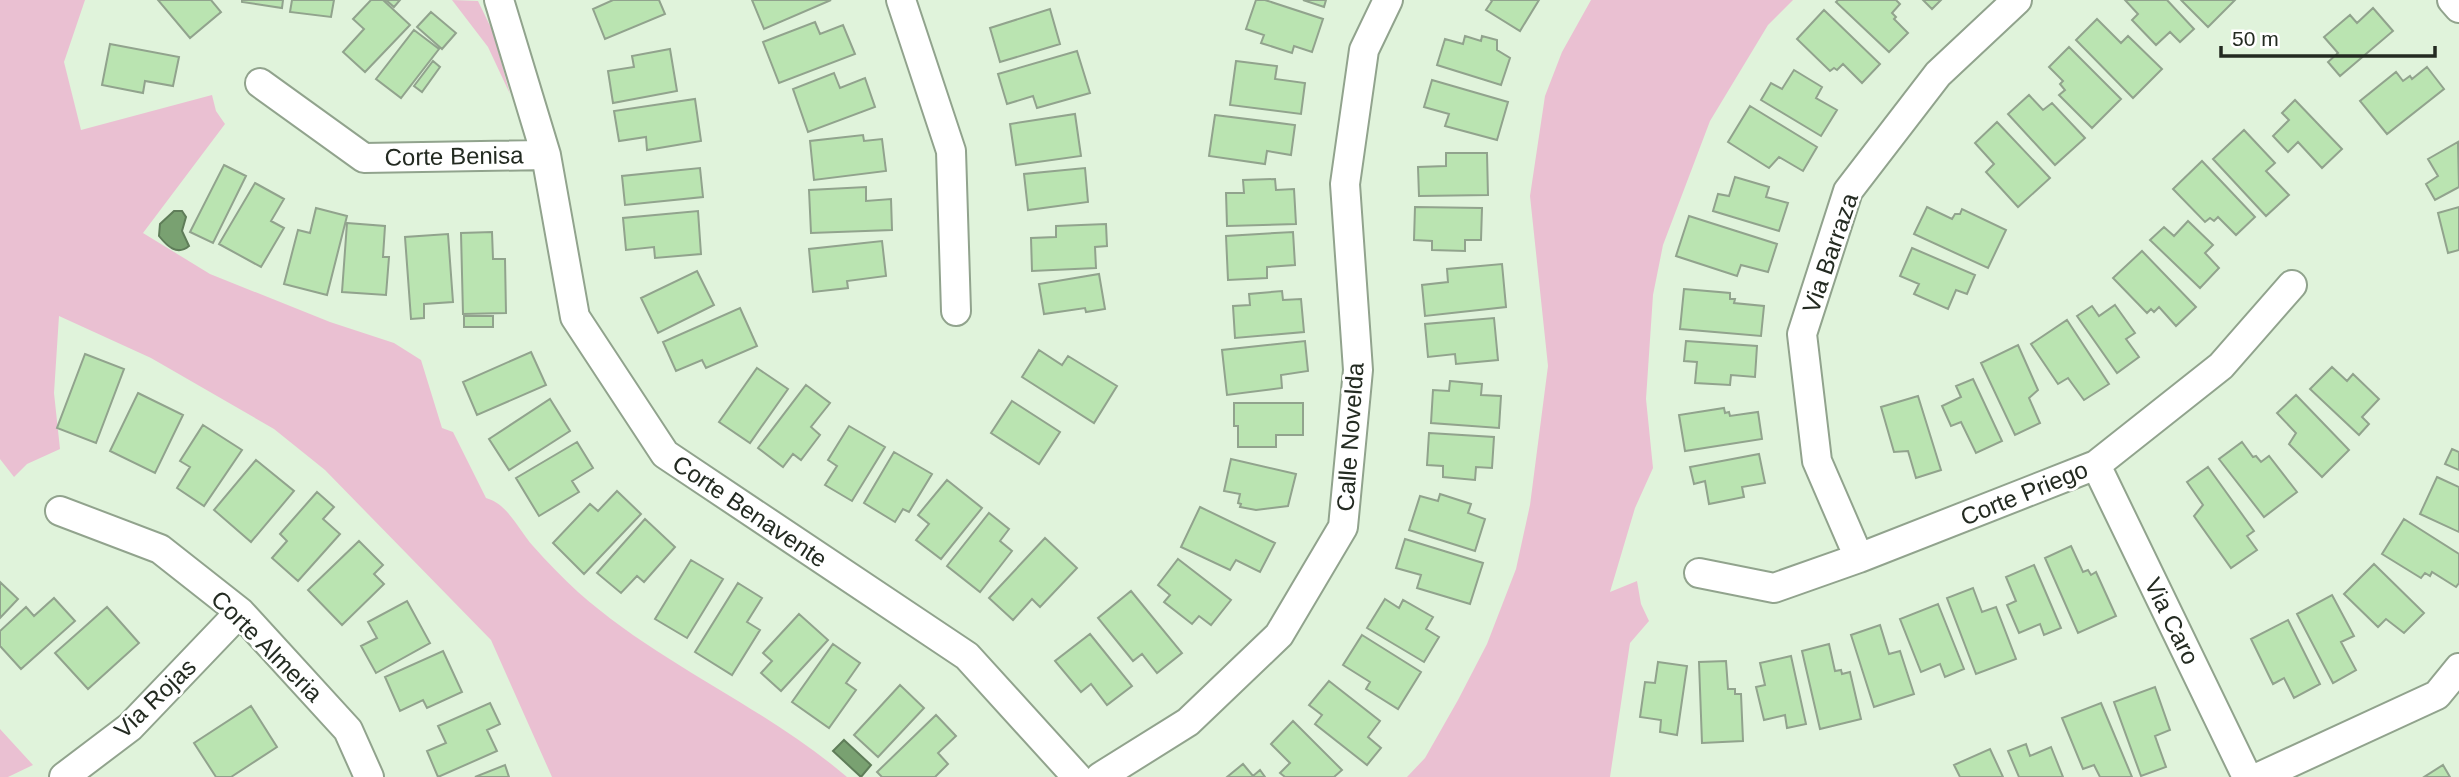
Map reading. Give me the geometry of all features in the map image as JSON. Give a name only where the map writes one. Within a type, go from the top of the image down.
[{"type":"street","name":"Corte Benavente","points":[[499,0],[546,155],[575,317],[665,454],[967,656],[1077,777]]},
{"type":"street","points":[[901,0],[951,151],[956,311]]},
{"type":"street","name":"Calle Novelda","points":[[1100,777],[1188,722],[1279,635],[1343,527],[1358,370],[1345,184],[1364,50],[1388,0]]},
{"type":"street","name":"Via Barraza","points":[[1858,558],[1817,461],[1802,334],[1848,191],[1938,74],[2017,0]]},
{"type":"street","points":[[2452,0],[2459,8]]},
{"type":"street","name":"Corte Benisa","points":[[260,83],[364,158],[546,155]]},
{"type":"street","name":"Corte Priego","points":[[1699,573],[1774,588],[2096,465],[2221,366],[2292,285]]},
{"type":"street","name":"Via Caro","points":[[2096,465],[2247,777]]},
{"type":"street","name":"Corte Almeria","points":[[60,511],[160,549],[240,612],[348,730],[369,777]]},
{"type":"street","name":"Via Rojas","points":[[64,777],[130,727],[240,612]]},
{"type":"street","points":[[2259,777],[2437,695],[2459,668]]},
{"type":"shaded area","points":[[0,0],[85,0],[64,62],[81,130],[212,95],[216,111],[225,124],[143,233],[210,274],[330,322],[394,343],[421,360],[442,428],[453,432],[486,498],[507,511],[533,546],[578,592],[643,642],[781,728],[847,777],[552,777],[491,640],[325,470],[274,429],[151,358],[59,316],[54,393],[60,449],[27,464],[14,477],[0,459]]},
{"type":"shaded area","points":[[452,0],[478,1],[493,32],[510,94],[488,47]]},
{"type":"shaded area","points":[[1591,0],[1793,0],[1768,25],[1710,121],[1663,245],[1653,295],[1646,399],[1653,468],[1635,508],[1610,592],[1637,581],[1641,604],[1649,621],[1630,643],[1610,777],[1407,777],[1425,758],[1458,700],[1487,644],[1516,569],[1530,505],[1548,366],[1530,196],[1545,96],[1562,52]]},
{"type":"shaded area","points":[[174,211],[182,211],[186,217],[182,231],[189,246],[185,249],[176,250],[159,236],[160,224]]},
{"type":"shaded area","points":[[0,729],[33,765],[8,777],[0,777]]},
{"type":"shaded area","points":[[844,740],[871,765],[861,777],[833,751]]},
{"type":"building","points":[[158,0],[211,0],[221,12],[190,38]]},
{"type":"building","points":[[242,0],[283,0],[282,8]]},
{"type":"building","points":[[292,0],[334,0],[331,17],[290,12]]},
{"type":"building","points":[[371,0],[383,0],[410,25],[365,72],[343,52],[364,29],[353,19]]},
{"type":"building","points":[[386,0],[400,0],[394,7]]},
{"type":"building","points":[[613,0],[659,0],[665,14],[605,39],[593,9]]},
{"type":"building","points":[[752,0],[831,0],[764,29]]},
{"type":"building","points":[[1256,0],[1265,0],[1323,19],[1312,52],[1294,46],[1292,53],[1261,43],[1264,35],[1246,29]]},
{"type":"building","points":[[1303,0],[1326,0],[1324,7]]},
{"type":"building","points":[[1491,0],[1539,0],[1520,31],[1486,10]]},
{"type":"building","points":[[1896,0],[1900,4],[1892,13],[1896,17],[1894,19],[1908,33],[1889,52],[1836,2]]},
{"type":"building","points":[[1923,0],[1941,0],[1932,9]]},
{"type":"building","points":[[2125,0],[2167,0],[2194,29],[2180,42],[2170,32],[2156,45],[2132,20],[2138,14]]},
{"type":"building","points":[[2181,0],[2235,0],[2208,27]]},
{"type":"building","points":[[2373,8],[2393,31],[2340,76],[2328,62],[2338,53],[2324,37],[2350,15],[2357,23]]},
{"type":"building","points":[[1050,9],[1060,44],[1000,62],[990,28]]},
{"type":"building","points":[[1824,10],[1880,64],[1862,83],[1843,64],[1837,70],[1834,68],[1830,71],[1797,39]]},
{"type":"building","points":[[431,12],[456,33],[442,49],[417,27]]},
{"type":"building","points":[[2097,19],[2121,43],[2128,36],[2162,69],[2133,98],[2076,40]]},
{"type":"building","points":[[815,22],[820,34],[843,25],[855,54],[779,83],[763,42]]},
{"type":"building","points":[[414,30],[439,49],[401,98],[376,79]]},
{"type":"building","points":[[1465,36],[1481,41],[1482,36],[1497,40],[1497,50],[1510,58],[1501,85],[1437,65],[1445,39],[1463,44]]},
{"type":"building","points":[[110,44],[179,57],[173,86],[145,81],[143,93],[102,85]]},
{"type":"building","points":[[2069,47],[2121,99],[2092,128],[2059,95],[2065,90],[2060,84],[2063,81],[2049,67]]},
{"type":"building","points":[[670,49],[677,91],[613,103],[608,71],[634,67],[632,56]]},
{"type":"building","points":[[1077,51],[1090,93],[1037,108],[1033,96],[1007,104],[998,74]]},
{"type":"building","points":[[433,61],[440,67],[422,92],[414,86]]},
{"type":"building","points":[[1236,61],[1277,66],[1275,79],[1305,83],[1301,114],[1230,105]]},
{"type":"building","points":[[2427,67],[2444,89],[2387,134],[2360,101],[2396,72],[2403,81],[2410,76],[2412,79]]},
{"type":"building","points":[[1794,70],[1822,87],[1816,98],[1837,110],[1821,136],[1761,100],[1771,83],[1782,89]]},
{"type":"building","points":[[834,73],[840,88],[865,78],[875,107],[808,132],[793,89]]},
{"type":"building","points":[[1432,80],[1508,102],[1497,140],[1445,126],[1449,114],[1424,107]]},
{"type":"building","points":[[2029,95],[2043,110],[2052,103],[2085,138],[2055,165],[2008,114]]},
{"type":"building","points":[[695,99],[701,141],[647,150],[646,137],[619,141],[614,111]]},
{"type":"building","points":[[2295,100],[2342,149],[2322,168],[2298,142],[2288,152],[2273,136],[2289,120],[2282,113]]},
{"type":"building","points":[[1750,106],[1817,147],[1803,171],[1779,157],[1769,168],[1728,142]]},
{"type":"building","points":[[1075,114],[1081,156],[1016,165],[1010,124]]},
{"type":"building","points":[[1215,115],[1295,125],[1291,155],[1267,151],[1265,164],[1209,156]]},
{"type":"building","points":[[1997,122],[2050,178],[2018,207],[1986,172],[1994,164],[1975,143]]},
{"type":"building","points":[[2244,130],[2275,163],[2266,171],[2289,195],[2266,216],[2213,159]]},
{"type":"building","points":[[863,135],[864,141],[882,139],[886,171],[814,180],[810,141]]},
{"type":"building","points":[[2458,142],[2459,187],[2435,200],[2426,184],[2438,176],[2428,159]]},
{"type":"building","points":[[1446,153],[1487,153],[1488,195],[1419,196],[1418,167],[1446,166]]},
{"type":"building","points":[[2202,161],[2255,217],[2236,235],[2218,217],[2214,221],[2210,218],[2205,222],[2173,189]]},
{"type":"building","points":[[224,165],[246,176],[213,243],[190,232]]},
{"type":"building","points":[[700,168],[703,197],[625,205],[622,176]]},
{"type":"building","points":[[1085,168],[1088,202],[1028,210],[1024,174]]},
{"type":"building","points":[[1735,177],[1769,187],[1766,197],[1788,203],[1779,231],[1713,211],[1718,194],[1729,196]]},
{"type":"building","points":[[1275,179],[1276,190],[1294,189],[1296,224],[1227,226],[1226,193],[1244,193],[1243,180]]},
{"type":"building","points":[[255,183],[284,199],[271,221],[284,228],[261,267],[219,244]]},
{"type":"building","points":[[866,187],[866,201],[891,199],[892,230],[811,233],[809,190]]},
{"type":"building","points":[[1415,207],[1482,208],[1481,240],[1465,240],[1465,251],[1432,250],[1432,241],[1414,240]]},
{"type":"building","points":[[1927,207],[1952,219],[1955,214],[1960,214],[1962,209],[2006,230],[1988,268],[1914,234]]},
{"type":"building","points":[[2459,207],[2459,250],[2448,253],[2438,213]]},
{"type":"building","points":[[316,208],[347,216],[327,295],[284,284],[298,230],[310,233]]},
{"type":"building","points":[[698,211],[701,254],[655,258],[654,247],[626,250],[623,218]]},
{"type":"building","points":[[1689,216],[1777,244],[1768,272],[1741,265],[1737,276],[1676,256]]},
{"type":"building","points":[[2188,221],[2213,245],[2205,253],[2219,268],[2200,288],[2150,240],[2164,227],[2174,236]]},
{"type":"building","points":[[347,223],[385,226],[383,257],[389,257],[386,295],[342,292]]},
{"type":"building","points":[[1106,224],[1107,246],[1095,247],[1096,268],[1032,271],[1031,238],[1056,237],[1056,226]]},
{"type":"building","points":[[492,232],[493,259],[505,259],[506,313],[463,314],[461,233]]},
{"type":"building","points":[[1293,232],[1295,265],[1267,267],[1267,278],[1228,280],[1226,236]]},
{"type":"building","points":[[448,234],[453,302],[424,304],[424,318],[411,319],[405,237]]},
{"type":"building","points":[[882,241],[886,276],[847,281],[848,288],[813,292],[809,249]]},
{"type":"building","points":[[1912,248],[1975,275],[1967,294],[1956,290],[1948,309],[1914,294],[1919,284],[1900,276]]},
{"type":"building","points":[[2142,251],[2196,307],[2176,326],[2159,307],[2154,312],[2151,309],[2147,313],[2113,278]]},
{"type":"building","points":[[1502,264],[1506,307],[1425,316],[1422,285],[1448,282],[1447,269]]},
{"type":"building","points":[[697,271],[714,305],[658,333],[641,298]]},
{"type":"building","points":[[1099,274],[1105,309],[1086,312],[1085,308],[1044,314],[1039,284]]},
{"type":"building","points":[[1684,289],[1730,293],[1730,299],[1735,299],[1734,303],[1764,306],[1761,336],[1680,329]]},
{"type":"building","points":[[1282,291],[1283,300],[1301,299],[1304,332],[1235,338],[1233,306],[1250,305],[1249,294]]},
{"type":"building","points":[[2115,305],[2135,333],[2126,339],[2139,357],[2117,373],[2077,316],[2092,306],[2099,316]]},
{"type":"building","points":[[740,308],[757,346],[706,368],[702,360],[676,371],[663,342]]},
{"type":"building","points":[[464,316],[493,316],[493,327],[464,327]]},
{"type":"building","points":[[1494,318],[1498,360],[1456,364],[1455,354],[1428,357],[1425,324]]},
{"type":"building","points":[[2067,320],[2109,384],[2084,400],[2068,378],[2058,384],[2031,344]]},
{"type":"building","points":[[1305,341],[1308,371],[1281,375],[1282,388],[1227,395],[1222,350]]},
{"type":"building","points":[[1686,341],[1757,346],[1755,377],[1731,375],[1730,385],[1695,383],[1697,362],[1684,361]]},
{"type":"building","points":[[2018,345],[2038,390],[2029,398],[2040,423],[2015,435],[1981,363]]},
{"type":"building","points":[[1039,350],[1062,365],[1068,356],[1117,386],[1094,423],[1022,377]]},
{"type":"building","points":[[531,352],[546,385],[477,415],[463,382]]},
{"type":"building","points":[[85,354],[124,369],[96,443],[57,428]]},
{"type":"building","points":[[2332,367],[2347,381],[2353,374],[2379,399],[2362,417],[2369,424],[2359,435],[2310,389]]},
{"type":"building","points":[[757,368],[788,389],[750,443],[719,422]]},
{"type":"building","points":[[1973,379],[2002,441],[1976,453],[1961,422],[1951,426],[1942,406],[1961,397],[1956,386]]},
{"type":"building","points":[[1450,381],[1482,384],[1481,395],[1501,396],[1499,428],[1431,423],[1433,390],[1449,391]]},
{"type":"building","points":[[806,385],[830,403],[811,427],[820,435],[801,460],[793,454],[783,467],[758,448]]},
{"type":"building","points":[[138,393],[183,415],[155,473],[110,451]]},
{"type":"building","points":[[2296,395],[2349,450],[2322,477],[2289,444],[2296,433],[2277,413]]},
{"type":"building","points":[[1918,396],[1941,470],[1916,478],[1908,451],[1894,452],[1881,407]]},
{"type":"building","points":[[550,399],[570,431],[509,470],[489,439]]},
{"type":"building","points":[[1012,401],[1060,432],[1039,464],[991,433]]},
{"type":"building","points":[[1234,403],[1303,403],[1303,435],[1276,435],[1276,447],[1238,447]]},
{"type":"building","points":[[1724,408],[1725,413],[1729,412],[1730,416],[1758,412],[1762,439],[1685,451],[1679,415]]},
{"type":"building","points":[[203,425],[242,450],[204,506],[177,488],[190,467],[180,461]]},
{"type":"building","points":[[849,426],[885,447],[852,501],[825,485],[837,466],[828,460]]},
{"type":"building","points":[[1429,433],[1494,437],[1492,468],[1476,467],[1475,480],[1443,477],[1443,466],[1427,465]]},
{"type":"building","points":[[577,442],[593,468],[572,481],[579,492],[539,516],[516,478]]},
{"type":"building","points":[[2242,442],[2253,457],[2256,456],[2261,462],[2269,456],[2297,492],[2264,517],[2219,459]]},
{"type":"building","points":[[2452,449],[2459,452],[2459,470],[2445,464]]},
{"type":"building","points":[[894,452],[932,474],[909,512],[903,509],[895,522],[864,503]]},
{"type":"building","points":[[1759,454],[1765,483],[1742,487],[1744,497],[1709,504],[1705,481],[1694,484],[1690,467]]},
{"type":"building","points":[[1231,459],[1296,474],[1288,506],[1256,510],[1240,507],[1240,494],[1224,491]]},
{"type":"building","points":[[256,460],[294,491],[251,542],[214,510]]},
{"type":"building","points":[[2208,467],[2254,531],[2247,536],[2257,550],[2231,568],[2194,516],[2203,505],[2187,482]]},
{"type":"building","points":[[2437,477],[2459,487],[2459,532],[2420,514]]},
{"type":"building","points":[[947,480],[982,508],[941,559],[916,540],[929,524],[918,515]]},
{"type":"building","points":[[617,491],[641,514],[584,574],[553,543],[590,504],[598,511]]},
{"type":"building","points":[[317,492],[334,507],[323,519],[340,534],[298,581],[272,558],[287,541],[280,534]]},
{"type":"building","points":[[1440,494],[1471,504],[1468,513],[1485,519],[1475,551],[1409,530],[1420,496],[1438,501]]},
{"type":"building","points":[[1200,507],[1275,543],[1260,572],[1236,560],[1230,570],[1181,547]]},
{"type":"building","points":[[989,513],[1009,529],[1000,541],[1012,551],[980,592],[947,566]]},
{"type":"building","points":[[645,519],[675,547],[644,582],[637,576],[621,593],[597,573]]},
{"type":"building","points":[[2404,519],[2459,554],[2459,583],[2456,587],[2432,572],[2430,576],[2425,573],[2421,578],[2382,554]]},
{"type":"building","points":[[1045,538],[1077,568],[1040,607],[1032,599],[1013,620],[989,598]]},
{"type":"building","points":[[1405,539],[1483,563],[1470,604],[1417,588],[1421,575],[1396,568]]},
{"type":"building","points":[[359,541],[383,565],[374,574],[384,584],[342,625],[308,590]]},
{"type":"building","points":[[2071,546],[2083,572],[2088,570],[2091,575],[2096,572],[2116,616],[2078,633],[2045,558]]},
{"type":"building","points":[[1178,559],[1231,600],[1211,625],[1199,616],[1192,624],[1164,602],[1170,595],[1158,585]]},
{"type":"building","points":[[691,560],[723,579],[687,638],[655,619]]},
{"type":"building","points":[[2374,564],[2424,613],[2404,633],[2386,619],[2378,627],[2344,594]]},
{"type":"building","points":[[2034,565],[2061,628],[2044,635],[2040,624],[2019,633],[2007,605],[2016,601],[2006,577]]},
{"type":"building","points":[[0,582],[18,599],[0,618]]},
{"type":"building","points":[[738,583],[762,598],[747,622],[760,630],[732,675],[695,652]]},
{"type":"building","points":[[1973,588],[1982,612],[1996,607],[2016,659],[1976,674],[1947,598]]},
{"type":"building","points":[[1131,591],[1182,653],[1157,673],[1142,654],[1133,661],[1098,618]]},
{"type":"building","points":[[2332,595],[2354,636],[2341,642],[2356,670],[2333,683],[2297,614]]},
{"type":"building","points":[[54,598],[75,621],[21,669],[0,646],[0,631],[26,607],[34,616]]},
{"type":"building","points":[[1385,599],[1399,608],[1403,600],[1433,617],[1426,629],[1439,637],[1424,662],[1367,628]]},
{"type":"building","points":[[407,601],[430,643],[376,673],[361,646],[377,638],[368,622]]},
{"type":"building","points":[[1938,604],[1964,669],[1945,677],[1940,664],[1921,672],[1900,619]]},
{"type":"building","points":[[107,607],[139,643],[88,689],[55,653]]},
{"type":"building","points":[[799,614],[828,640],[781,691],[761,673],[772,661],[763,653]]},
{"type":"building","points":[[2288,620],[2320,684],[2294,698],[2284,678],[2273,684],[2251,639]]},
{"type":"building","points":[[1880,625],[1889,654],[1900,651],[1914,694],[1874,707],[1851,635]]},
{"type":"building","points":[[1090,634],[1132,686],[1107,705],[1091,684],[1081,692],[1055,661]]},
{"type":"building","points":[[1362,635],[1421,672],[1398,709],[1366,689],[1370,682],[1343,665]]},
{"type":"building","points":[[833,644],[860,663],[846,683],[856,690],[829,728],[792,702]]},
{"type":"building","points":[[1829,644],[1835,671],[1841,670],[1842,674],[1850,672],[1861,719],[1820,729],[1802,651]]},
{"type":"building","points":[[443,651],[462,692],[427,708],[423,700],[400,711],[385,677]]},
{"type":"building","points":[[1791,656],[1806,724],[1787,728],[1785,715],[1764,720],[1756,687],[1765,685],[1760,663]]},
{"type":"building","points":[[1726,661],[1728,689],[1735,689],[1735,694],[1741,694],[1743,741],[1702,743],[1699,662]]},
{"type":"building","points":[[1658,662],[1687,666],[1677,735],[1660,732],[1661,720],[1640,717],[1645,682],[1655,683]]},
{"type":"building","points":[[1329,681],[1380,721],[1368,737],[1381,748],[1367,765],[1315,724],[1322,715],[1309,705]]},
{"type":"building","points":[[900,685],[924,708],[878,757],[854,735]]},
{"type":"building","points":[[2155,687],[2170,730],[2155,736],[2166,767],[2141,776],[2114,702]]},
{"type":"building","points":[[490,703],[500,724],[487,730],[497,751],[438,777],[427,751],[446,743],[438,726]]},
{"type":"building","points":[[2101,703],[2132,777],[2100,777],[2094,765],[2083,769],[2062,718]]},
{"type":"building","points":[[251,706],[277,747],[231,777],[216,777],[194,743]]},
{"type":"building","points":[[936,715],[956,736],[938,753],[948,764],[935,777],[882,777],[877,772]]},
{"type":"building","points":[[1293,721],[1342,770],[1334,777],[1285,777],[1280,773],[1290,763],[1271,744]]},
{"type":"building","points":[[2026,744],[2030,756],[2051,747],[2063,777],[2019,777],[2008,751]]},
{"type":"building","points":[[1990,749],[2003,777],[1960,777],[1954,765]]},
{"type":"building","points":[[1243,764],[1253,776],[1260,770],[1265,777],[1227,777]]},
{"type":"building","points":[[505,765],[509,777],[475,777]]},
{"type":"building","points":[[2443,765],[2450,777],[2424,777]]}]
